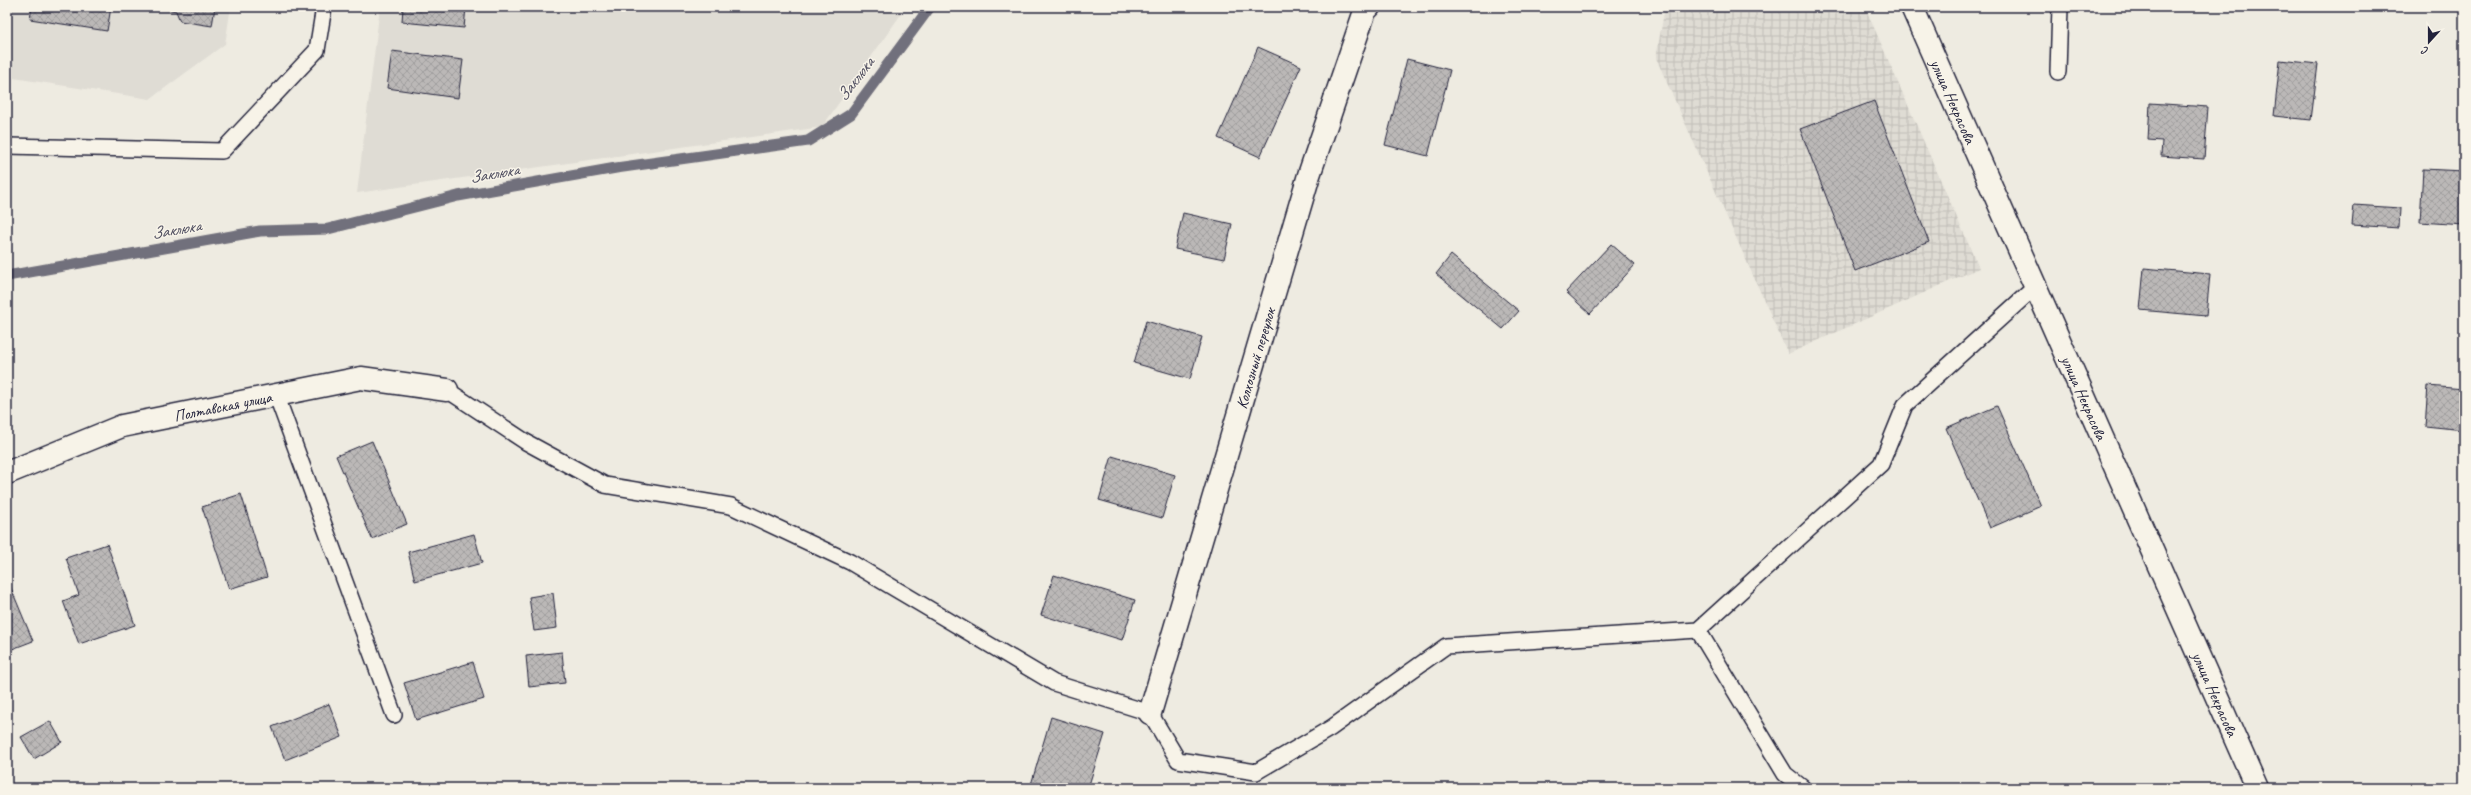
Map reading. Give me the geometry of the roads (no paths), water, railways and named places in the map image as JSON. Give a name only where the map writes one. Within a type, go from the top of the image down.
[{"type":"street","name":"Колхозный переулок","points":[[1150,714],[1309,175],[1365,11],[1370,7]]},
{"type":"street","name":"улица Некрасова","points":[[1912,7],[2257,788]]},
{"type":"street","name":"Полтавская улица","points":[[7,473],[122,426],[277,397],[361,378],[447,390]]},
{"type":"lane","points":[[7,146],[222,151],[317,50],[324,7]]},
{"type":"lane","points":[[2058,72],[2060,7]]},
{"type":"lane","points":[[447,390],[526,442],[605,485],[731,506],[850,562],[1054,683],[1150,714],[1178,760],[1256,772],[1331,728],[1446,646],[1698,630],[1881,464],[1905,405],[2035,287]]},
{"type":"lane","points":[[277,397],[394,715]]},
{"type":"lane","points":[[1698,630],[1785,774],[1803,788]]},
{"type":"waterway","name":"Заклюка","points":[[7,276],[260,231],[328,229],[458,196],[616,168],[808,141],[851,114],[930,7]]}]
